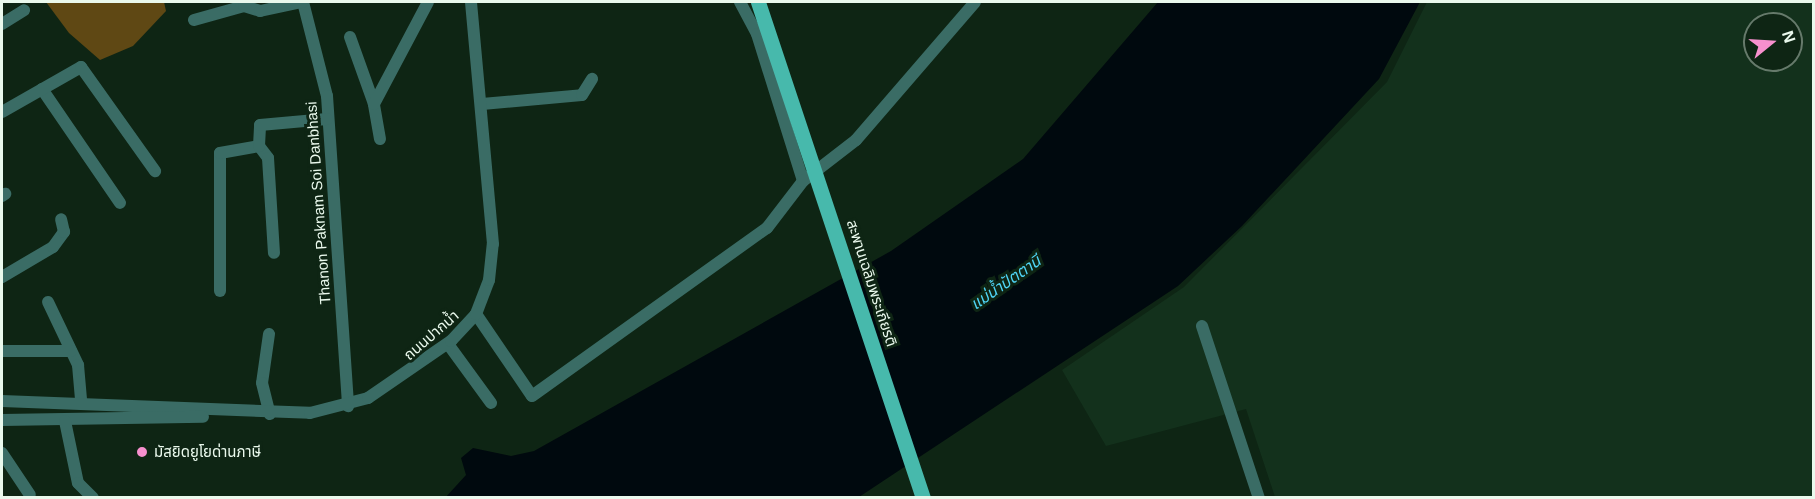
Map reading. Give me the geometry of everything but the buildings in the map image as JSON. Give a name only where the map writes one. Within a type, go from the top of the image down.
[{"type":"main road","name":"สะพานเฉลิมพระเกียรติ","points":[[758,2],[786,79],[923,498]]},
{"type":"street","name":"Thanon Paknam Soi Danbhasi","points":[[194,20],[244,6],[260,11],[302,2],[327,96],[348,406]]},
{"type":"street","points":[[374,104],[428,2]]},
{"type":"street","name":"ถนนปากน้ำ","points":[[2,420],[65,421],[270,414],[348,406],[404,378],[448,344],[476,314],[489,280],[493,244],[471,2]]},
{"type":"street","points":[[740,2],[757,34],[803,181]]},
{"type":"street","points":[[476,314],[532,396],[736,255],[767,228],[803,181],[856,141],[975,2]]},
{"type":"street","points":[[2,24],[24,10]]},
{"type":"street","points":[[350,37],[374,104],[380,139]]},
{"type":"street","points":[[2,112],[84,68],[155,171]]},
{"type":"street","points":[[482,105],[582,95],[592,79]]},
{"type":"street","points":[[42,89],[120,203]]},
{"type":"street","points":[[274,253],[268,158],[259,146],[260,125],[327,119]]},
{"type":"street","points":[[220,291],[220,153],[259,146]]},
{"type":"street","points":[[2,277],[59,241],[61,219]]},
{"type":"street","points":[[48,302],[81,376],[81,401]]},
{"type":"street","points":[[1202,326],[1259,498]]},
{"type":"street","points":[[269,334],[262,383],[270,414]]},
{"type":"street","points":[[448,344],[491,403]]},
{"type":"street","points":[[2,351],[71,351]]},
{"type":"street","name":"ถนนปากน้ำ","points":[[2,401],[81,401],[240,414]]},
{"type":"street","points":[[65,421],[78,483],[93,498]]},
{"type":"street","points":[[2,453],[30,495]]},
{"type":"shaded area","points":[[46,2],[164,2],[166,11],[133,46],[100,60],[69,33]]},
{"type":"shaded area","points":[[1427,2],[1813,2],[1813,497],[1275,497],[1246,409],[1106,446],[1062,370],[1184,287],[1387,82]]},
{"type":"water","name":"แม่น้ำปัตตานี","points":[[1158,2],[1420,2],[1379,79],[1242,226],[1178,286],[859,497],[445,498],[466,475],[461,458],[473,448],[511,456],[534,451],[891,251],[1023,159]]},
{"type":"place","name":"มัสยิดยูโยด่านภาษี","points":[[142,452]]}]
